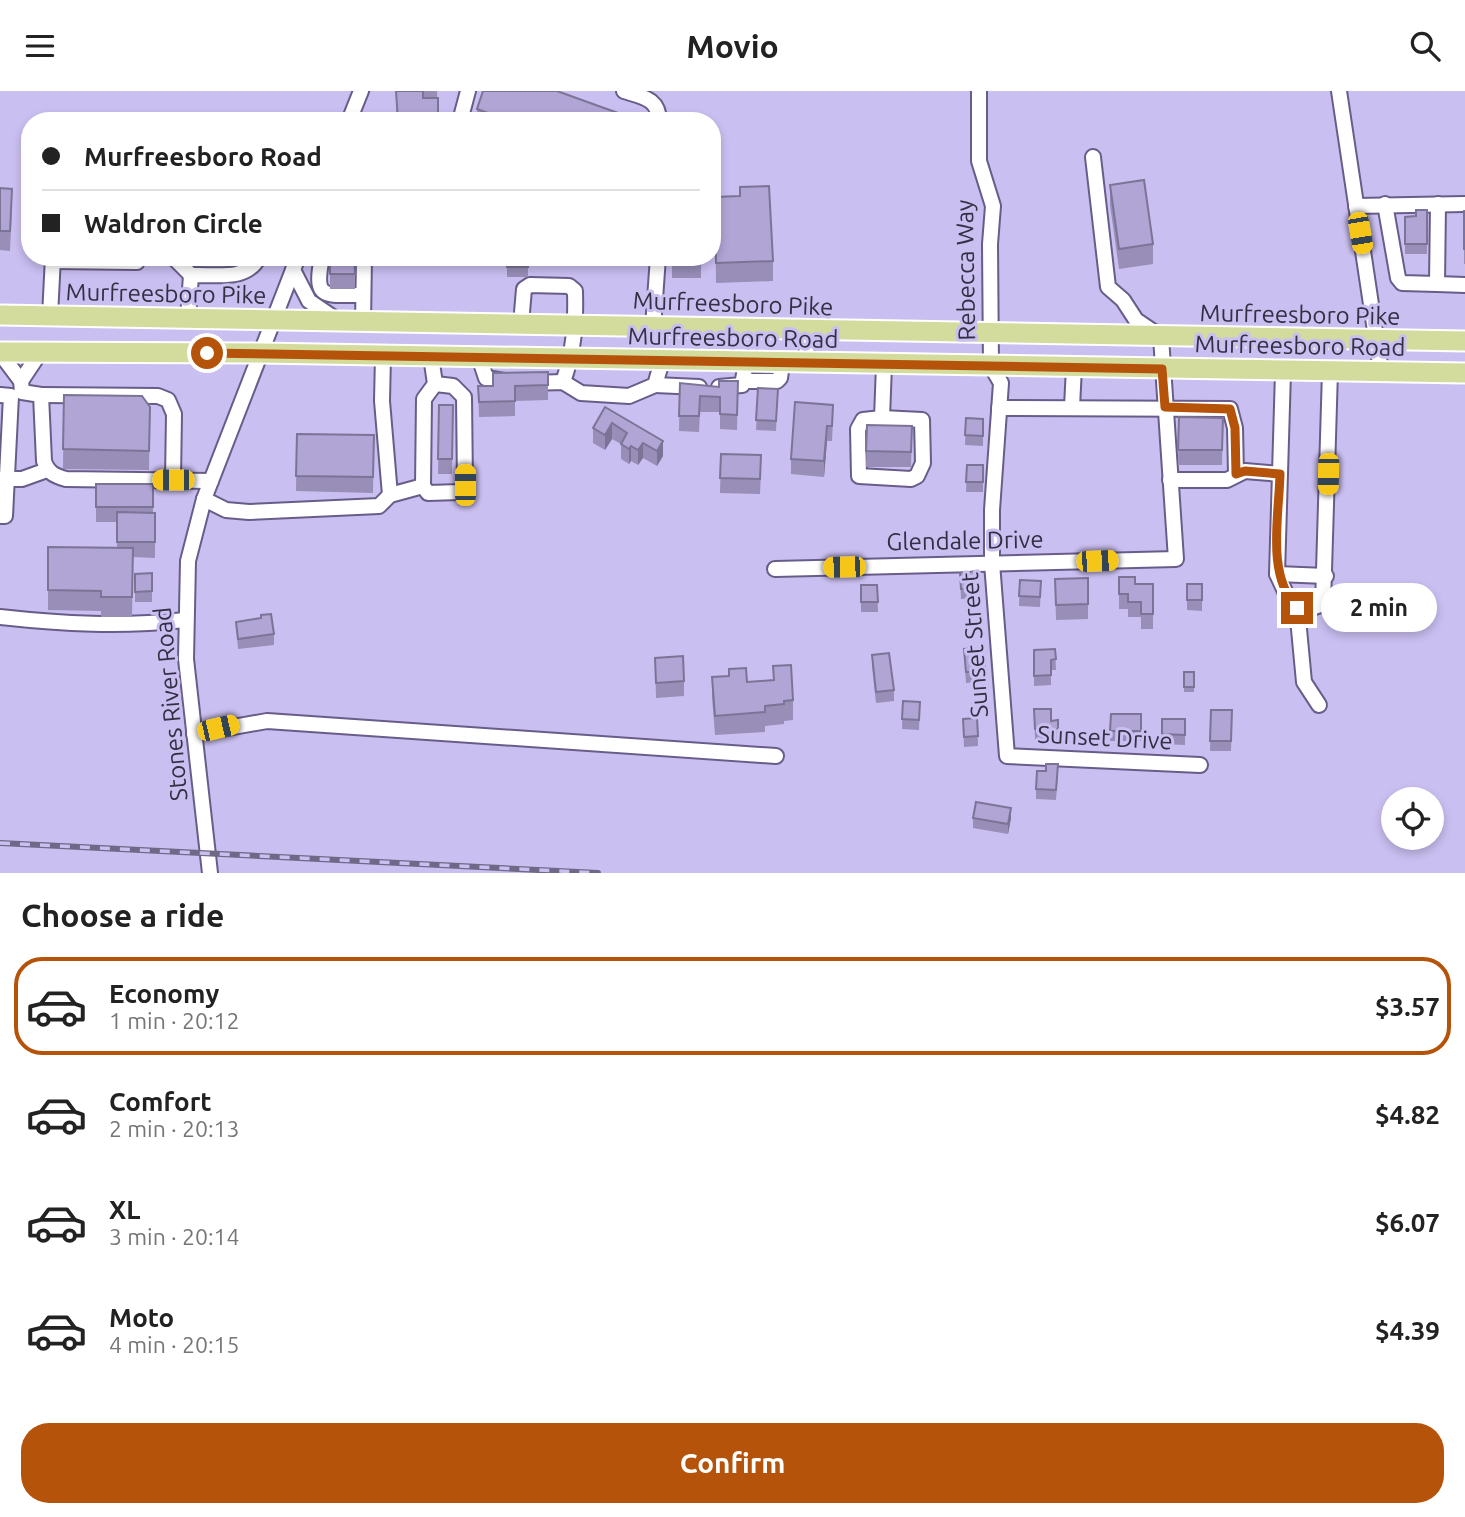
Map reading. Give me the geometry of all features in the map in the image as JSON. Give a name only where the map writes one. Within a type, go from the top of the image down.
[{"type":"main road","name":"Murfreesboro Pike","points":[[0,315],[1465,341]]},
{"type":"main road","name":"Murfreesboro Road","points":[[0,353],[261,353],[662,361],[745,372],[782,364],[807,364],[1465,373]]},
{"type":"street","points":[[462,112],[468,91]]},
{"type":"street","points":[[624,91],[653,101],[659,112]]},
{"type":"street","name":"Rebecca Way","points":[[979,91],[979,161],[993,206],[991,366]]},
{"type":"street","points":[[1339,91],[1381,371]]},
{"type":"street","points":[[352,112],[358,94]]},
{"type":"street","points":[[1093,157],[1108,287],[1123,300],[1136,320],[1161,337]]},
{"type":"street","points":[[1385,204],[1391,252],[1402,283],[1465,285]]},
{"type":"street","points":[[1437,284],[1438,204]]},
{"type":"street","points":[[1356,206],[1465,204]]},
{"type":"street","points":[[50,316],[53,266]]},
{"type":"street","points":[[187,266],[201,275],[232,275],[254,266]]},
{"type":"street","points":[[188,319],[203,266]]},
{"type":"street","points":[[232,266],[232,275]]},
{"type":"street","name":"Stones River Road","points":[[210,873],[194,734],[185,620],[188,561],[204,499],[294,266]]},
{"type":"street","points":[[296,266],[309,301],[342,322]]},
{"type":"street","points":[[320,266],[317,283],[327,294],[363,295]]},
{"type":"street","points":[[363,323],[364,266]]},
{"type":"street","points":[[653,327],[657,266]]},
{"type":"street","points":[[521,324],[524,289],[530,285],[569,286],[575,291],[576,325],[571,359],[563,382]]},
{"type":"street","points":[[806,331],[807,364]]},
{"type":"street","name":"Glendale Drive","points":[[775,569],[1176,559],[1161,337]]},
{"type":"street","points":[[13,391],[41,351]]},
{"type":"street","points":[[0,353],[13,391],[4,479],[5,516],[0,516]]},
{"type":"street","points":[[383,355],[382,401],[390,495]]},
{"type":"street","points":[[431,356],[435,384],[424,399],[423,486],[428,493],[449,494],[460,492],[465,485],[464,397],[453,386],[435,384]]},
{"type":"street","points":[[480,357],[484,374],[491,381],[547,384],[563,382],[582,393],[629,396],[645,392],[654,385],[662,361]]},
{"type":"street","points":[[882,418],[884,365]]},
{"type":"street","name":"Sunset Street","points":[[991,366],[1001,383],[992,563],[1007,756]]},
{"type":"street","points":[[1072,407],[1074,367]]},
{"type":"street","points":[[1283,372],[1277,574],[1289,600],[1301,613],[1323,604],[1326,576],[1330,371]]},
{"type":"street","points":[[654,385],[736,388],[743,386],[745,372]]},
{"type":"street","points":[[13,391],[41,395],[158,396],[168,400],[174,414],[173,480]]},
{"type":"street","points":[[41,395],[47,470]]},
{"type":"street","points":[[999,408],[1230,409],[1235,428],[1236,474]]},
{"type":"street","points":[[882,418],[922,419],[922,470],[911,478],[859,476],[858,429],[863,420],[882,418]]},
{"type":"street","points":[[4,479],[22,479],[47,470],[66,479],[211,481]]},
{"type":"street","points":[[1170,480],[1227,480],[1245,471],[1280,474]]},
{"type":"street","points":[[204,499],[226,510],[249,512],[379,506],[390,495],[423,486]]},
{"type":"street","points":[[1277,574],[1326,576]]},
{"type":"street","points":[[1297,608],[1304,682],[1319,705]]},
{"type":"street","points":[[0,617],[68,625],[131,626],[185,620]]},
{"type":"street","points":[[194,734],[267,721],[776,756]]},
{"type":"street","name":"Sunset Drive","points":[[1007,756],[1200,765]]},
{"type":"building","points":[[396,91],[423,91],[423,98],[438,98],[438,112],[397,112]]},
{"type":"building","points":[[483,91],[557,91],[615,112],[485,112],[477,109]]},
{"type":"building","points":[[1144,180],[1153,244],[1119,249],[1110,185]]},
{"type":"building","points":[[769,186],[773,261],[721,263],[721,197],[740,196],[740,187]]},
{"type":"building","points":[[0,188],[12,189],[10,231],[0,231]]},
{"type":"building","points":[[1416,210],[1427,210],[1427,244],[1405,244],[1405,217],[1416,216]]},
{"type":"building","points":[[1465,211],[1465,249],[1464,249]]},
{"type":"building","points":[[330,266],[355,266],[355,274],[330,274]]},
{"type":"building","points":[[548,372],[548,385],[515,386],[515,401],[479,402],[478,386],[493,386],[493,373]]},
{"type":"building","points":[[719,381],[738,381],[737,415],[720,414],[720,397],[700,396],[699,416],[679,416],[680,383],[719,387]]},
{"type":"building","points":[[758,388],[778,389],[776,421],[756,420]]},
{"type":"building","points":[[64,395],[142,396],[150,407],[149,451],[63,449]]},
{"type":"building","points":[[795,402],[833,405],[832,426],[827,426],[824,461],[791,459]]},
{"type":"building","points":[[439,405],[453,405],[452,459],[438,459]]},
{"type":"building","points":[[605,407],[663,441],[657,451],[643,443],[638,450],[631,446],[629,449],[621,444],[627,433],[612,423],[605,435],[593,428]]},
{"type":"building","points":[[1179,417],[1223,418],[1222,450],[1178,450]]},
{"type":"building","points":[[966,418],[983,419],[983,436],[965,435]]},
{"type":"building","points":[[867,425],[912,426],[911,452],[866,451]]},
{"type":"building","points":[[297,434],[374,435],[373,477],[296,476]]},
{"type":"building","points":[[721,454],[761,455],[760,479],[720,478]]},
{"type":"building","points":[[967,465],[983,465],[983,482],[966,482]]},
{"type":"building","points":[[96,484],[153,484],[153,507],[96,507]]},
{"type":"building","points":[[117,512],[155,513],[155,542],[117,542]]},
{"type":"building","points":[[48,547],[133,548],[132,597],[101,597],[101,591],[48,590]]},
{"type":"building","points":[[977,571],[978,588],[961,589],[960,573]]},
{"type":"building","points":[[152,573],[152,591],[135,592],[135,574]]},
{"type":"building","points":[[1119,577],[1135,577],[1135,584],[1153,584],[1153,614],[1141,614],[1141,602],[1128,602],[1128,594],[1119,594]]},
{"type":"building","points":[[1088,578],[1088,604],[1056,605],[1055,579]]},
{"type":"building","points":[[1020,580],[1041,581],[1040,597],[1019,596]]},
{"type":"building","points":[[1187,584],[1202,584],[1202,600],[1187,600]]},
{"type":"building","points":[[861,585],[877,585],[878,602],[861,602]]},
{"type":"building","points":[[271,614],[274,634],[238,639],[236,622]]},
{"type":"building","points":[[979,648],[980,656],[984,656],[985,671],[966,672],[964,649]]},
{"type":"building","points":[[1055,649],[1056,659],[1051,660],[1051,675],[1034,676],[1034,650]]},
{"type":"building","points":[[889,653],[894,690],[876,692],[872,655]]},
{"type":"building","points":[[683,656],[684,681],[656,683],[655,658]]},
{"type":"building","points":[[791,665],[793,700],[765,706],[765,712],[715,716],[712,677],[729,676],[729,669],[746,668],[747,682],[774,680],[773,666]]},
{"type":"building","points":[[1184,672],[1194,672],[1194,687],[1184,687]]},
{"type":"building","points":[[903,701],[920,702],[919,720],[902,719]]},
{"type":"building","points":[[1034,709],[1051,709],[1051,721],[1058,720],[1058,729],[1035,729]]},
{"type":"building","points":[[1211,710],[1232,710],[1231,741],[1210,741]]},
{"type":"building","points":[[1111,714],[1141,714],[1141,731],[1110,731]]},
{"type":"building","points":[[977,718],[978,736],[964,737],[963,719]]},
{"type":"building","points":[[1162,719],[1185,719],[1185,735],[1162,734]]},
{"type":"building","points":[[1046,764],[1058,764],[1056,790],[1036,789],[1037,771],[1046,771]]},
{"type":"building","points":[[976,802],[1011,808],[1008,824],[973,818]]},
{"type":"railway","points":[[0,843],[598,873]]},
{"type":"route","points":[[207,353],[1162,369],[1165,407],[1230,409],[1235,428],[1236,474],[1245,471],[1280,474],[1277,574],[1289,600],[1297,608]]}]
